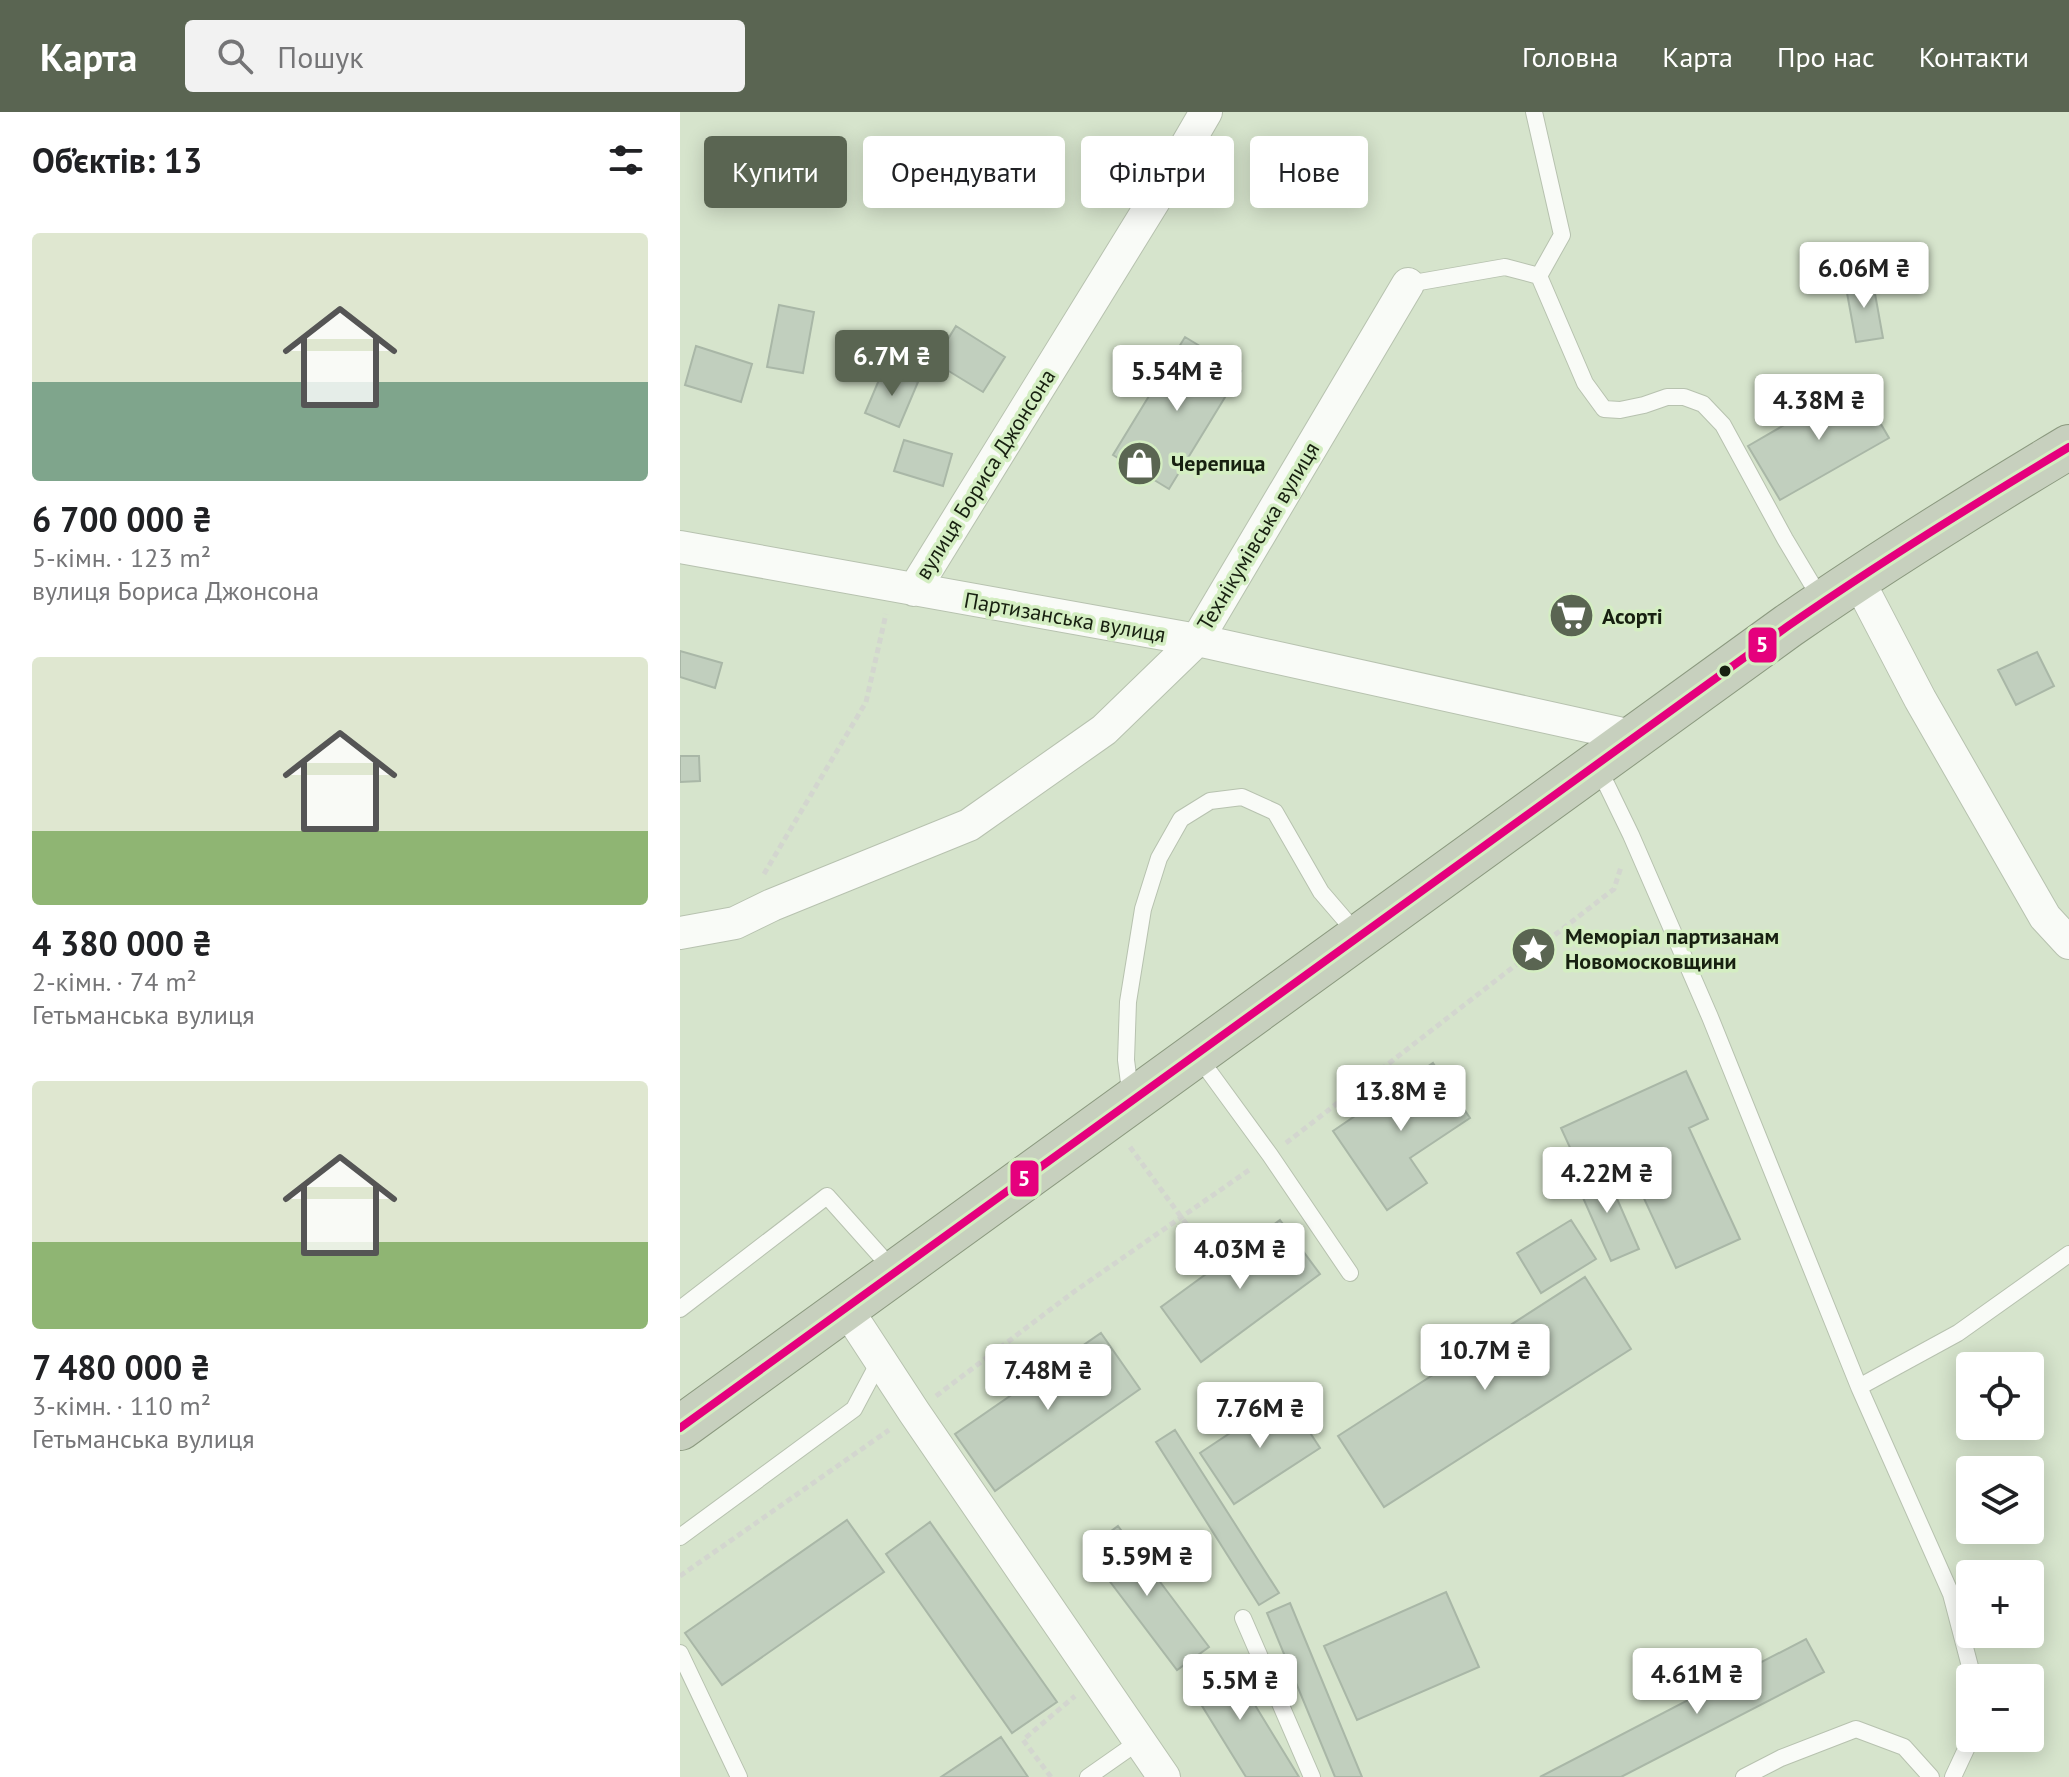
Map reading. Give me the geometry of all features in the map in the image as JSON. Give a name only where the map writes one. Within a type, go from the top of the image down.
[{"type":"highway","points":[[680,1428],[1840,590],[2069,447]]},
{"type":"street","name":"вулиця Бориса Джонсона","points":[[903,588],[1152,203],[1206,112]]},
{"type":"street","name":"Технікумівська вулиця","points":[[680,933],[735,923],[969,825],[1104,730],[1197,640],[1408,284]]},
{"type":"street","name":"Партизанська вулиця","points":[[680,547],[1197,640],[1637,737]]},
{"type":"street","points":[[1840,590],[1920,699],[2045,917],[2069,943]]},
{"type":"street","points":[[846,1308],[1164,1777]]},
{"type":"lane","points":[[1534,112],[1562,235],[1539,276]]},
{"type":"lane","points":[[1408,284],[1505,267],[1539,276]]},
{"type":"lane","points":[[1539,276],[1585,383],[1604,409],[1620,410],[1667,397],[1684,397],[1703,404],[1723,425],[1785,539],[1840,590]]},
{"type":"lane","points":[[1598,765],[1710,1017],[1859,1387],[1951,1594],[1969,1664]]},
{"type":"lane","points":[[1120,1110],[1128,1002],[1143,909],[1159,858],[1181,819],[1210,801],[1242,797],[1275,812],[1321,892],[1359,936]]},
{"type":"lane","points":[[1196,1054],[1270,1155],[1350,1273]]},
{"type":"lane","points":[[680,1309],[827,1196],[895,1273]]},
{"type":"lane","points":[[1859,1387],[1958,1333],[2069,1254]]},
{"type":"lane","points":[[680,1537],[854,1409],[880,1360]]},
{"type":"lane","points":[[1243,1618],[1312,1777]]},
{"type":"lane","points":[[680,1653],[739,1777]]},
{"type":"lane","points":[[1744,1777],[1781,1758],[1856,1729],[1904,1747],[1931,1777]]},
{"type":"lane","points":[[1088,1777],[1138,1742]]},
{"type":"lane","points":[[1953,1777],[1965,1752]]},
{"type":"path","points":[[735,923],[866,702],[903,588]]},
{"type":"path","points":[[1120,1110],[1217,1266]]},
{"type":"path","points":[[680,1576],[914,1412]]},
{"type":"path","points":[[1051,1777],[1023,1740],[1080,1692]]},
{"type":"building","points":[[1872,277],[1883,338],[1856,342],[1845,282]]},
{"type":"building","points":[[779,305],[814,312],[803,373],[767,367]]},
{"type":"building","points":[[956,326],[1005,357],[983,392],[934,362]]},
{"type":"building","points":[[1185,337],[1241,371],[1169,489],[1113,455]]},
{"type":"building","points":[[696,346],[752,364],[741,402],[685,385]]},
{"type":"building","points":[[884,368],[918,382],[899,427],[865,413]]},
{"type":"building","points":[[1857,383],[1889,438],[1780,500],[1748,446]]},
{"type":"building","points":[[904,440],[952,454],[943,486],[894,471]]},
{"type":"building","points":[[680,651],[722,663],[715,688],[680,677]]},
{"type":"building","points":[[2037,652],[2054,686],[2016,705],[1998,670]]},
{"type":"building","points":[[680,756],[699,756],[700,781],[680,782]]},
{"type":"building","points":[[1433,1063],[1470,1118],[1410,1158],[1427,1183],[1387,1210],[1333,1131]]},
{"type":"building","points":[[1686,1071],[1708,1119],[1689,1128],[1740,1239],[1676,1268],[1625,1157],[1583,1176],[1561,1128]]},
{"type":"building","points":[[1604,1169],[1639,1249],[1611,1261],[1576,1182]]},
{"type":"building","points":[[1280,1220],[1320,1274],[1201,1362],[1161,1307]]},
{"type":"building","points":[[1571,1220],[1596,1259],[1541,1293],[1517,1253]]},
{"type":"building","points":[[1585,1277],[1631,1349],[1384,1507],[1338,1436]]},
{"type":"building","points":[[1101,1333],[1140,1389],[995,1491],[955,1434]]},
{"type":"building","points":[[1286,1396],[1320,1448],[1234,1504],[1200,1453]]},
{"type":"building","points":[[1175,1430],[1279,1593],[1259,1605],[1156,1442]]},
{"type":"building","points":[[847,1520],[884,1572],[722,1685],[685,1633]]},
{"type":"building","points":[[930,1522],[1057,1702],[1012,1733],[886,1554]]},
{"type":"building","points":[[1118,1526],[1209,1647],[1177,1670],[1086,1550]]},
{"type":"building","points":[[1446,1592],[1479,1667],[1357,1720],[1324,1646]]},
{"type":"building","points":[[1290,1603],[1362,1777],[1335,1777],[1267,1613]]},
{"type":"building","points":[[1806,1639],[1824,1672],[1621,1777],[1540,1777]]},
{"type":"building","points":[[1225,1656],[1299,1777],[1246,1777],[1186,1680]]},
{"type":"building","points":[[1001,1737],[1028,1777],[941,1777]]},
{"type":"transit line","name":"5","points":[[680,1428],[1788,626],[1927,534],[2069,447]]},
{"type":"place","name":"Черепица","points":[[1140,463]]},
{"type":"place","name":"Асорті","points":[[1571,616]]},
{"type":"place","name":"Меморіал партизанам Новомосковщини","points":[[1534,949]]}]
